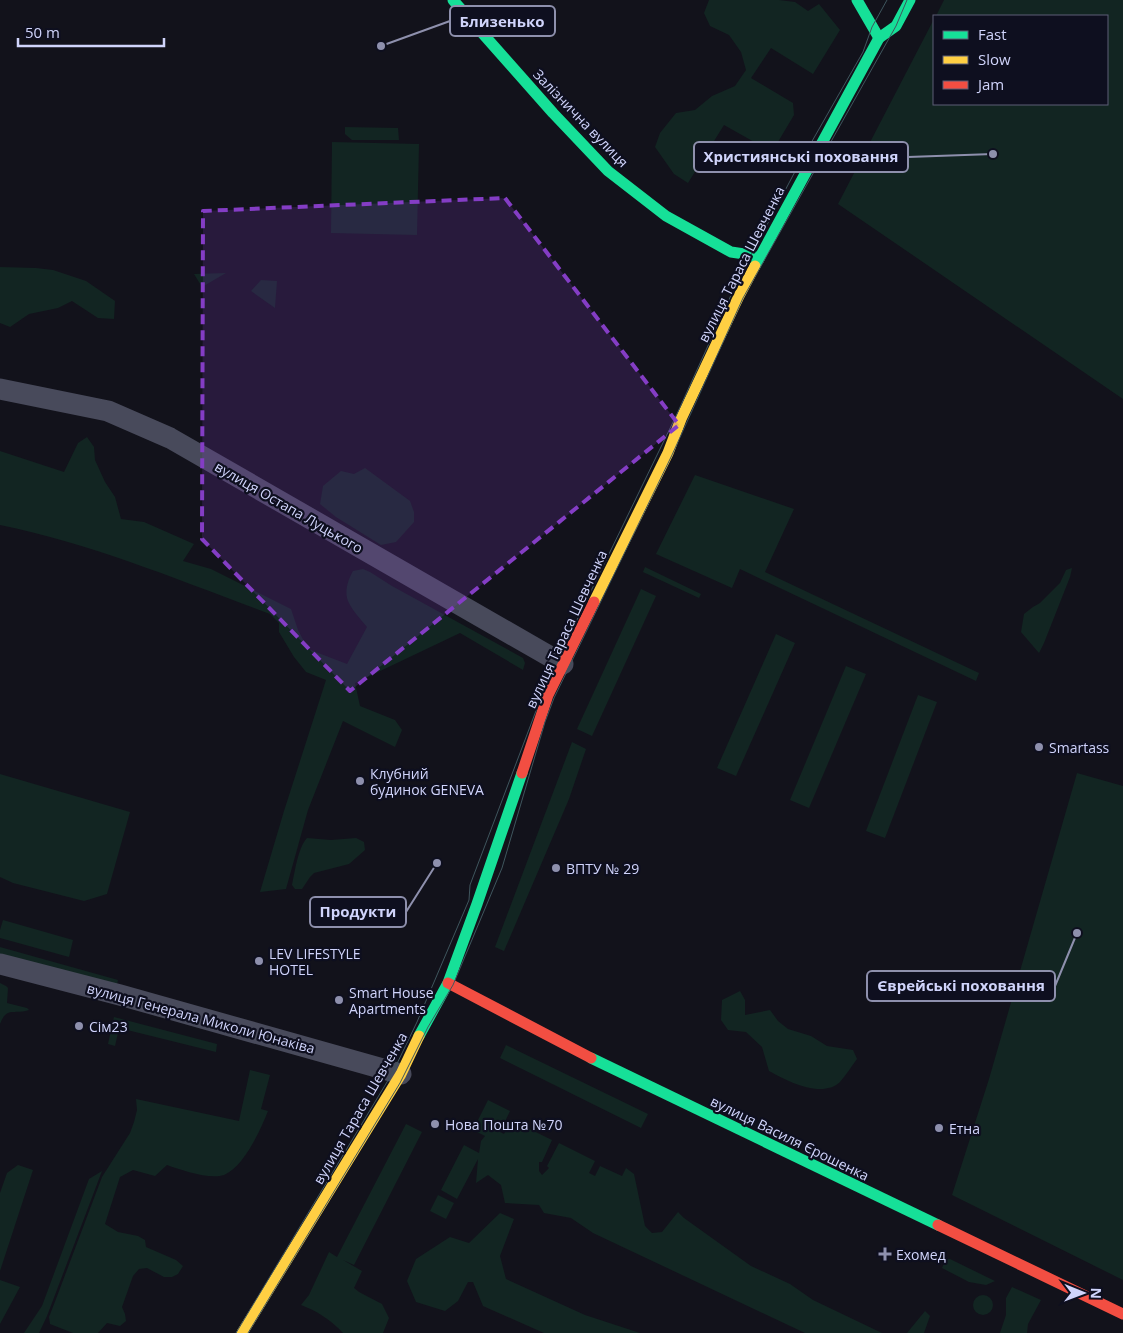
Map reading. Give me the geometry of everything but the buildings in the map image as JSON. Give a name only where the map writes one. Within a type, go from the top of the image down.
[{"type":"main road","name":"Залізнична вулиця","points":[[453,0],[553,113],[608,171],[666,216],[731,252],[751,255],[759,259]]},
{"type":"main road","points":[[857,0],[879,38]]},
{"type":"main road","name":"вулиця Тараса Шевченка","points":[[242,1333],[401,1074],[448,983],[548,696],[563,664],[668,454],[685,410],[739,296],[879,38],[896,26],[910,0]]},
{"type":"main road","name":"вулиця Василя Єрошенка","points":[[448,983],[628,1077],[1123,1314]]},
{"type":"street","name":"вулиця Остапа Луцького","points":[[0,389],[108,411],[170,438],[563,664]]},
{"type":"street","name":"вулиця Генерала Миколи Юнаківа","points":[[0,964],[120,995],[401,1074]]},
{"type":"highlighted area","points":[[505,198],[679,425],[350,691],[202,539],[203,211]]},
{"type":"green space","points":[[709,0],[779,0],[795,2],[808,11],[819,4],[840,30],[813,74],[771,48],[751,78],[793,103],[794,115],[772,152],[724,125],[688,183],[674,174],[655,147],[660,133],[676,113],[695,110],[712,96],[735,86],[746,70],[741,52],[729,35],[710,26],[704,13]]},
{"type":"green space","points":[[944,0],[1123,0],[1123,399],[838,204],[933,21],[933,105],[1108,105],[1108,15],[936,15]]},
{"type":"green space","points":[[345,127],[398,128],[399,140],[352,140],[345,134]]},
{"type":"green space","points":[[332,142],[419,144],[417,235],[331,233]]},
{"type":"green space","points":[[0,267],[53,270],[86,281],[115,301],[114,319],[98,318],[72,301],[58,308],[29,314],[10,327],[0,323]]},
{"type":"green space","points":[[226,273],[202,287],[194,274]]},
{"type":"green space","points":[[261,280],[277,281],[275,308],[251,291]]},
{"type":"green space","points":[[87,437],[94,447],[95,460],[105,482],[115,497],[121,519],[144,522],[194,544],[183,561],[211,569],[291,609],[298,630],[308,649],[347,664],[367,627],[350,605],[347,598],[348,583],[353,571],[363,569],[523,658],[525,663],[523,670],[460,633],[355,683],[360,706],[395,720],[402,730],[395,747],[343,721],[308,810],[286,889],[260,892],[326,680],[306,672],[294,657],[279,632],[279,623],[270,614],[103,553],[69,542],[0,525],[0,451],[64,472],[78,443]]},
{"type":"green space","points":[[365,468],[410,501],[414,512],[414,522],[396,542],[381,545],[336,517],[320,504],[323,486],[341,471],[354,474]]},
{"type":"green space","points":[[695,475],[794,509],[765,572],[979,673],[976,681],[740,569],[732,588],[656,554]]},
{"type":"green space","points":[[645,567],[701,594],[699,598],[643,572]]},
{"type":"green space","points":[[1072,568],[1039,653],[1021,632],[1024,614],[1040,603],[1060,583],[1066,570]]},
{"type":"green space","points":[[641,589],[656,596],[592,736],[577,729]]},
{"type":"green space","points":[[776,634],[795,643],[736,776],[717,768]]},
{"type":"green space","points":[[846,666],[866,674],[809,808],[790,800]]},
{"type":"green space","points":[[918,695],[937,702],[885,838],[866,831]]},
{"type":"green space","points":[[572,742],[586,749],[569,799],[504,951],[495,947]]},
{"type":"green space","points":[[1077,773],[1123,786],[1123,1280],[952,1195],[989,1079]]},
{"type":"green space","points":[[0,774],[130,812],[107,894],[84,901],[13,883],[0,877]]},
{"type":"green space","points":[[307,838],[331,840],[356,838],[364,842],[365,850],[349,864],[314,873],[302,889],[295,889],[292,885],[299,854]]},
{"type":"green space","points":[[3,920],[73,940],[69,957],[0,938]]},
{"type":"green space","points":[[0,947],[118,980],[115,993],[0,964]]},
{"type":"green space","points":[[0,983],[8,988],[7,1003],[29,1010],[8,1013],[0,1024]]},
{"type":"green space","points":[[740,991],[745,1000],[745,1015],[770,1010],[778,1021],[788,1029],[811,1036],[827,1046],[853,1050],[857,1059],[840,1082],[833,1087],[824,1089],[804,1087],[769,1071],[762,1047],[746,1032],[728,1030],[721,1020],[722,1000]]},
{"type":"green space","points":[[114,1017],[217,1044],[216,1052],[119,1028],[115,1046],[108,1044]]},
{"type":"green space","points":[[506,1045],[648,1114],[641,1128],[500,1058]]},
{"type":"green space","points":[[250,1070],[270,1075],[261,1109],[268,1111],[251,1147],[231,1171],[224,1175],[211,1176],[196,1174],[167,1165],[155,1176],[133,1170],[120,1177],[105,1224],[118,1232],[138,1236],[145,1240],[146,1247],[176,1260],[183,1266],[178,1274],[172,1277],[164,1277],[147,1268],[139,1269],[133,1276],[122,1307],[126,1321],[120,1326],[107,1323],[98,1333],[73,1333],[50,1324],[49,1317],[102,1177],[130,1133],[137,1110],[136,1099],[239,1121]]},
{"type":"green space","points":[[488,1100],[510,1111],[500,1132],[504,1134],[511,1120],[552,1140],[542,1162],[539,1162],[539,1171],[542,1175],[549,1168],[547,1166],[559,1143],[595,1161],[589,1173],[595,1176],[600,1166],[622,1176],[626,1168],[634,1174],[645,1226],[652,1233],[662,1232],[678,1212],[751,1266],[790,1284],[813,1300],[882,1333],[805,1333],[593,1233],[571,1218],[544,1213],[539,1205],[505,1203],[501,1185],[488,1175],[476,1183],[478,1159],[457,1199],[441,1190],[464,1145],[479,1153],[481,1141],[485,1136],[473,1130]]},
{"type":"green space","points":[[406,1124],[422,1132],[354,1265],[343,1260],[362,1271],[354,1288],[382,1304],[389,1318],[383,1333],[343,1333],[324,1316],[301,1305],[309,1295],[329,1252],[337,1257]]},
{"type":"green space","points":[[18,1165],[33,1170],[0,1271],[0,1193],[7,1173]]},
{"type":"green space","points":[[102,1171],[39,1333],[24,1333],[42,1306],[89,1179]]},
{"type":"green space","points":[[438,1195],[454,1203],[446,1219],[430,1211]]},
{"type":"green space","points":[[500,1213],[514,1219],[500,1256],[506,1279],[585,1315],[640,1333],[544,1333],[483,1306],[473,1282],[468,1282],[458,1301],[445,1311],[416,1302],[407,1281],[416,1259],[450,1237],[469,1243]]},
{"type":"green space","points":[[946,1259],[950,1259],[995,1281],[986,1285],[969,1282],[942,1268]]},
{"type":"green space","points":[[0,1280],[20,1287],[0,1324]]},
{"type":"green space","points":[[1012,1287],[1041,1300],[1028,1324],[1027,1333],[1000,1333],[1006,1315],[1006,1298]]},
{"type":"green space","points":[[979,1295],[987,1295],[993,1301],[993,1309],[987,1315],[979,1315],[973,1309],[973,1301]]},
{"type":"green space","points":[[925,1311],[930,1316],[924,1333],[907,1333]]},
{"type":"tram line","points":[[236,1333],[393,1072],[417,1022],[469,900],[470,885],[542,695],[557,661],[676,416],[732,293],[799,164],[863,52],[872,27],[887,0]]},
{"type":"tram line","points":[[248,1333],[400,1083],[428,1027],[453,985],[502,868],[545,722],[554,698],[672,455],[743,298],[896,26],[907,0]]},
{"type":"traffic: fast","points":[[453,0],[553,113],[608,171],[666,216],[731,252],[751,255],[759,259]]},
{"type":"traffic: fast","points":[[857,0],[879,38]]},
{"type":"traffic: fast","points":[[755,266],[879,38],[896,26],[910,0]]},
{"type":"traffic: fast","points":[[419,1036],[448,983],[522,773]]},
{"type":"traffic: fast","points":[[591,1058],[938,1225]]},
{"type":"traffic: slow","points":[[594,602],[668,453],[681,419],[755,266]]},
{"type":"traffic: slow","points":[[242,1333],[401,1074],[419,1036]]},
{"type":"traffic: jam","points":[[522,773],[548,695],[594,602]]},
{"type":"traffic: jam","points":[[448,983],[591,1058]]},
{"type":"traffic: jam","points":[[938,1225],[1123,1314]]},
{"type":"place","name":"Близенько","points":[[381,46]]},
{"type":"place","name":"Християнські поховання","points":[[993,154]]},
{"type":"place","name":"Smartass","points":[[1039,747]]},
{"type":"place","name":"Клубний будинок GENEVA","points":[[360,781]]},
{"type":"place","name":"Продукти","points":[[437,863]]},
{"type":"place","name":"ВПТУ № 29","points":[[556,868]]},
{"type":"place","name":"Єврейські поховання","points":[[1077,933]]},
{"type":"place","name":"LEV LIFESTYLE HOTEL","points":[[259,961]]},
{"type":"place","name":"Smart House Apartments","points":[[339,1000]]},
{"type":"place","name":"Сім23","points":[[79,1026]]},
{"type":"place","name":"Нова Пошта №70","points":[[435,1124]]},
{"type":"place","name":"Етна","points":[[939,1128]]},
{"type":"place","name":"Ехомед","points":[[885,1254]]}]
